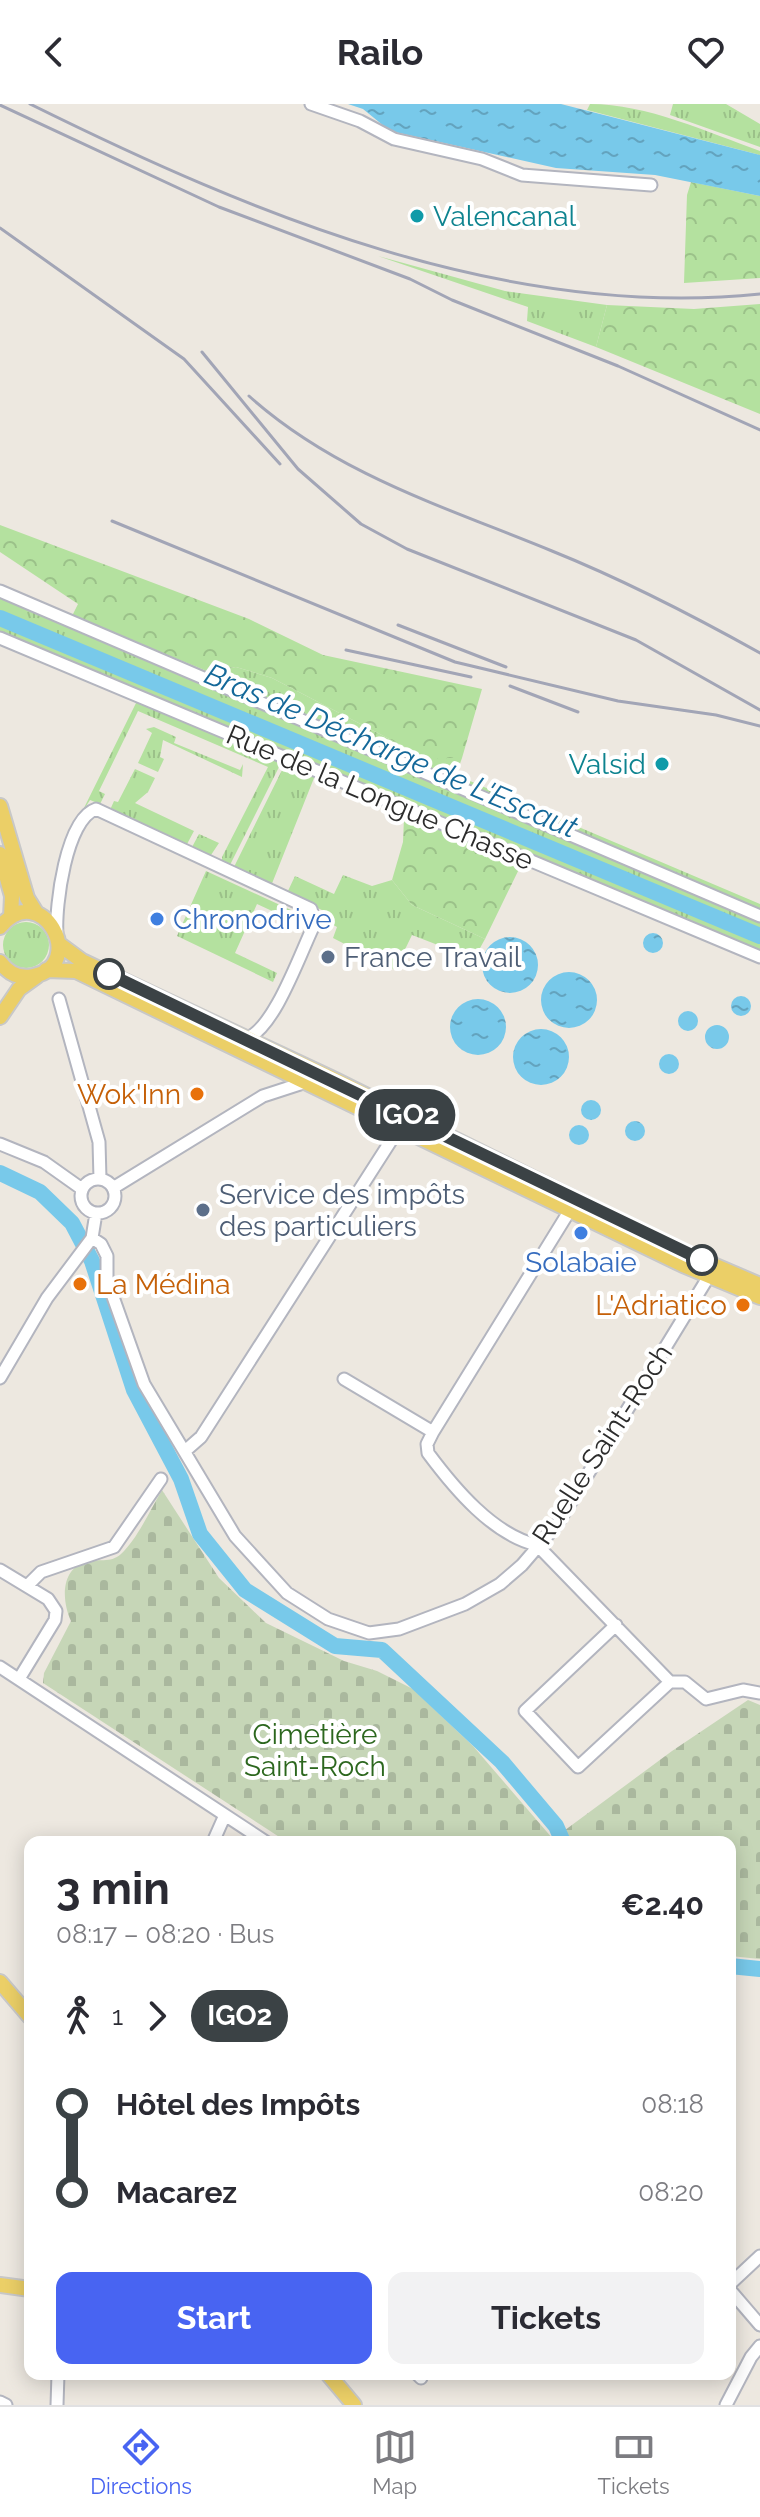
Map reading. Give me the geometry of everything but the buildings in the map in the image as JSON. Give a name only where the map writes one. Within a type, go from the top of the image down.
[{"type":"main road","points":[[0,806],[27,897],[37,914],[51,923],[58,939],[82,961],[247,1038],[669,1245],[760,1285]]},
{"type":"main road","points":[[0,854],[12,901],[5,922]]},
{"type":"main road","points":[[5,922],[26,913],[37,914]]},
{"type":"main road","points":[[0,1017],[15,995],[55,959],[58,939]]},
{"type":"main road","points":[[5,967],[24,977],[42,972],[76,971],[401,1125],[570,1210],[760,1297]]},
{"type":"main road","points":[[5,967],[15,995]]},
{"type":"main road","points":[[0,1982],[24,2010]]},
{"type":"main road","points":[[0,2285],[24,2288]]},
{"type":"main road","points":[[333,2380],[354,2405]]},
{"type":"main road","points":[[342,2380],[364,2405]]},
{"type":"street","points":[[311,104],[365,123],[394,139],[475,157],[522,175],[651,185]]},
{"type":"street","name":"Rue de la Longue Chasse","points":[[0,591],[760,916]]},
{"type":"street","name":"Rue de la Longue Chasse","points":[[0,638],[760,957]]},
{"type":"street","points":[[58,939],[61,870],[87,815],[96,809],[311,909],[315,923],[272,1011],[261,1030],[247,1038]]},
{"type":"street","points":[[59,999],[99,1142],[100,1179]]},
{"type":"street","points":[[263,1096],[275,1082],[272,1063]]},
{"type":"street","points":[[113,1188],[263,1096],[287,1085],[311,1082]]},
{"type":"street","points":[[185,1451],[201,1437],[401,1125]]},
{"type":"street","points":[[0,1144],[44,1162],[82,1189]]},
{"type":"street","points":[[82,1189],[91,1181],[100,1179],[113,1188]]},
{"type":"street","points":[[96,1213],[112,1206],[113,1188]]},
{"type":"street","points":[[82,1189],[83,1203],[96,1213]]},
{"type":"street","points":[[570,1210],[433,1432],[427,1450],[493,1523],[517,1539],[537,1545],[670,1682]]},
{"type":"street","points":[[0,1378],[47,1298],[90,1240],[96,1213]]},
{"type":"street","name":"Ruelle Saint-Roch","points":[[90,1240],[101,1244],[107,1256],[107,1280],[144,1384],[235,1536],[287,1593],[328,1619],[358,1630],[382,1633],[465,1604],[505,1581],[558,1523],[709,1276]]},
{"type":"street","points":[[344,1379],[433,1432]]},
{"type":"street","points":[[27,1586],[41,1572],[111,1549],[161,1479]]},
{"type":"street","points":[[0,1570],[52,1603],[56,1614],[19,1679]]},
{"type":"street","points":[[616,1625],[525,1711],[578,1767],[670,1682],[685,1682],[700,1697],[709,1700],[743,1690],[760,1693]]},
{"type":"street","points":[[0,1667],[257,1836]]},
{"type":"street","points":[[216,1836],[225,1815]]},
{"type":"street","points":[[736,2278],[760,2256]]},
{"type":"street","points":[[736,2297],[760,2325]]},
{"type":"street","points":[[726,2405],[760,2346]]},
{"type":"street","points":[[57,2405],[58,2380]]},
{"type":"street","points":[[0,2402],[6,2405]]},
{"type":"green space","points":[[590,104],[655,114],[760,151],[760,155],[587,110]]},
{"type":"green space","points":[[673,104],[726,104],[760,124],[760,147],[670,115]]},
{"type":"green space","points":[[691,182],[760,196],[760,278],[684,283],[687,195]]},
{"type":"green space","points":[[378,256],[505,291],[607,305],[596,347],[527,321],[528,307]]},
{"type":"green space","points":[[760,304],[760,414],[596,347],[607,305],[694,309]]},
{"type":"green space","points":[[0,525],[249,619],[323,655],[482,689],[462,758],[426,758],[272,678],[236,667],[207,671],[72,616],[78,604],[0,552]]},
{"type":"green space","points":[[0,597],[72,616],[207,671],[236,667],[272,678],[426,758],[462,758],[456,775],[760,904],[760,951],[0,633]]},
{"type":"green space","points":[[138,699],[283,759],[229,867],[222,864],[222,857],[268,767],[138,711],[99,791],[105,794],[100,804],[90,800],[81,814]]},
{"type":"green space","points":[[154,727],[176,737],[174,743],[240,770],[243,764],[242,777],[163,740],[160,757],[164,759],[158,772],[138,763],[152,733],[146,729]]},
{"type":"green space","points":[[286,762],[316,773],[271,886],[233,869]]},
{"type":"green space","points":[[135,769],[155,778],[148,792],[135,803],[194,831],[186,846],[110,810],[114,801],[118,802]]},
{"type":"green space","points":[[409,816],[521,865],[485,939],[412,905],[392,880],[403,842],[404,818]]},
{"type":"green space","points":[[199,834],[219,843],[209,858],[191,849]]},
{"type":"green space","points":[[206,871],[291,910],[285,917],[257,904],[235,953],[277,973],[273,982],[177,936]]},
{"type":"green space","points":[[343,875],[372,886],[392,880],[412,905],[485,939],[474,959],[412,935],[395,970],[333,938],[337,927],[326,921],[330,914],[287,893],[295,876],[334,894]]},
{"type":"green space","points":[[26,922],[42,929],[49,945],[42,961],[26,968],[10,961],[3,945],[10,929]]},
{"type":"green space","name":"Cimetière Saint-Roch","points":[[162,1490],[219,1578],[266,1623],[344,1661],[377,1671],[413,1689],[473,1746],[550,1836],[278,1836],[43,1683],[44,1673],[71,1621],[65,1587],[71,1572],[85,1562],[113,1559],[121,1554],[138,1532]]},
{"type":"green space","name":"Cimetière Saint-Roch","points":[[748,1700],[760,1705],[760,1959],[736,1957],[736,1836],[557,1836],[672,1751]]},
{"type":"water","points":[[348,104],[561,104],[760,155],[760,196],[655,175],[556,168],[390,131],[363,109]]},
{"type":"water","points":[[649,933],[657,933],[663,943],[657,953],[649,953],[643,947],[643,939]]},
{"type":"water","points":[[510,937],[530,945],[538,965],[530,985],[510,993],[490,985],[482,965],[490,945]]},
{"type":"water","points":[[569,972],[589,980],[597,1000],[589,1020],[569,1028],[549,1020],[541,1000],[549,980]]},
{"type":"water","points":[[737,996],[745,996],[751,1006],[745,1016],[737,1016],[731,1010],[731,1002]]},
{"type":"water","points":[[478,999],[498,1007],[506,1027],[498,1047],[478,1055],[458,1047],[450,1027],[458,1007]]},
{"type":"water","points":[[684,1011],[692,1011],[698,1021],[692,1031],[684,1031],[678,1025],[678,1017]]},
{"type":"water","points":[[717,1025],[725,1029],[729,1037],[725,1045],[717,1049],[709,1045],[705,1037],[709,1029]]},
{"type":"water","points":[[541,1029],[561,1037],[569,1057],[561,1077],[541,1085],[521,1077],[513,1057],[521,1037]]},
{"type":"water","points":[[665,1054],[673,1054],[679,1064],[673,1074],[665,1074],[659,1068],[659,1060]]},
{"type":"water","points":[[587,1100],[595,1100],[601,1110],[595,1120],[587,1120],[581,1114],[581,1106]]},
{"type":"water","points":[[631,1121],[639,1121],[645,1131],[639,1141],[631,1141],[625,1135],[625,1127]]},
{"type":"water","points":[[575,1125],[583,1125],[589,1135],[583,1145],[575,1145],[569,1139],[569,1131]]},
{"type":"waterway","name":"Bras de Décharge de L'Escaut","points":[[0,618],[760,936]]},
{"type":"waterway","points":[[0,1173],[40,1192],[72,1223],[92,1261],[134,1390],[181,1479],[200,1534],[245,1590],[335,1646],[382,1650],[502,1762],[556,1826],[560,1836]]},
{"type":"waterway","points":[[736,1967],[760,1969]]},
{"type":"railway","points":[[30,104],[203,184],[292,220],[476,275],[570,291],[665,298],[760,294]]},
{"type":"railway","points":[[0,105],[219,207],[410,279],[452,300],[618,366],[760,430]]},
{"type":"railway","points":[[0,228],[184,359],[280,464]]},
{"type":"railway","points":[[202,352],[298,469],[361,524],[407,549],[636,640],[760,710]]},
{"type":"railway","points":[[249,396],[318,447],[355,468],[605,574],[760,653]]},
{"type":"railway","points":[[112,521],[455,662],[618,701],[716,715],[760,726]]},
{"type":"railway","points":[[398,625],[506,667]]},
{"type":"railway","points":[[346,650],[471,677]]},
{"type":"railway","points":[[510,686],[578,712]]},
{"type":"bus line","name":"IGO2","points":[[109,974],[333,1079],[702,1260]]},
{"type":"place","name":"Valencanal","points":[[417,216]]},
{"type":"place","name":"Valsid","points":[[662,764]]},
{"type":"place","name":"Chronodrive","points":[[157,919]]},
{"type":"place","name":"France Travail","points":[[328,957]]},
{"type":"place","name":"Wok'Inn","points":[[197,1094]]},
{"type":"place","name":"Service des impôts des particuliers","points":[[203,1210]]},
{"type":"place","name":"Solabaie","points":[[581,1233]]},
{"type":"place","name":"La Médina","points":[[80,1284]]},
{"type":"place","name":"L'Adriatico","points":[[743,1305]]}]
